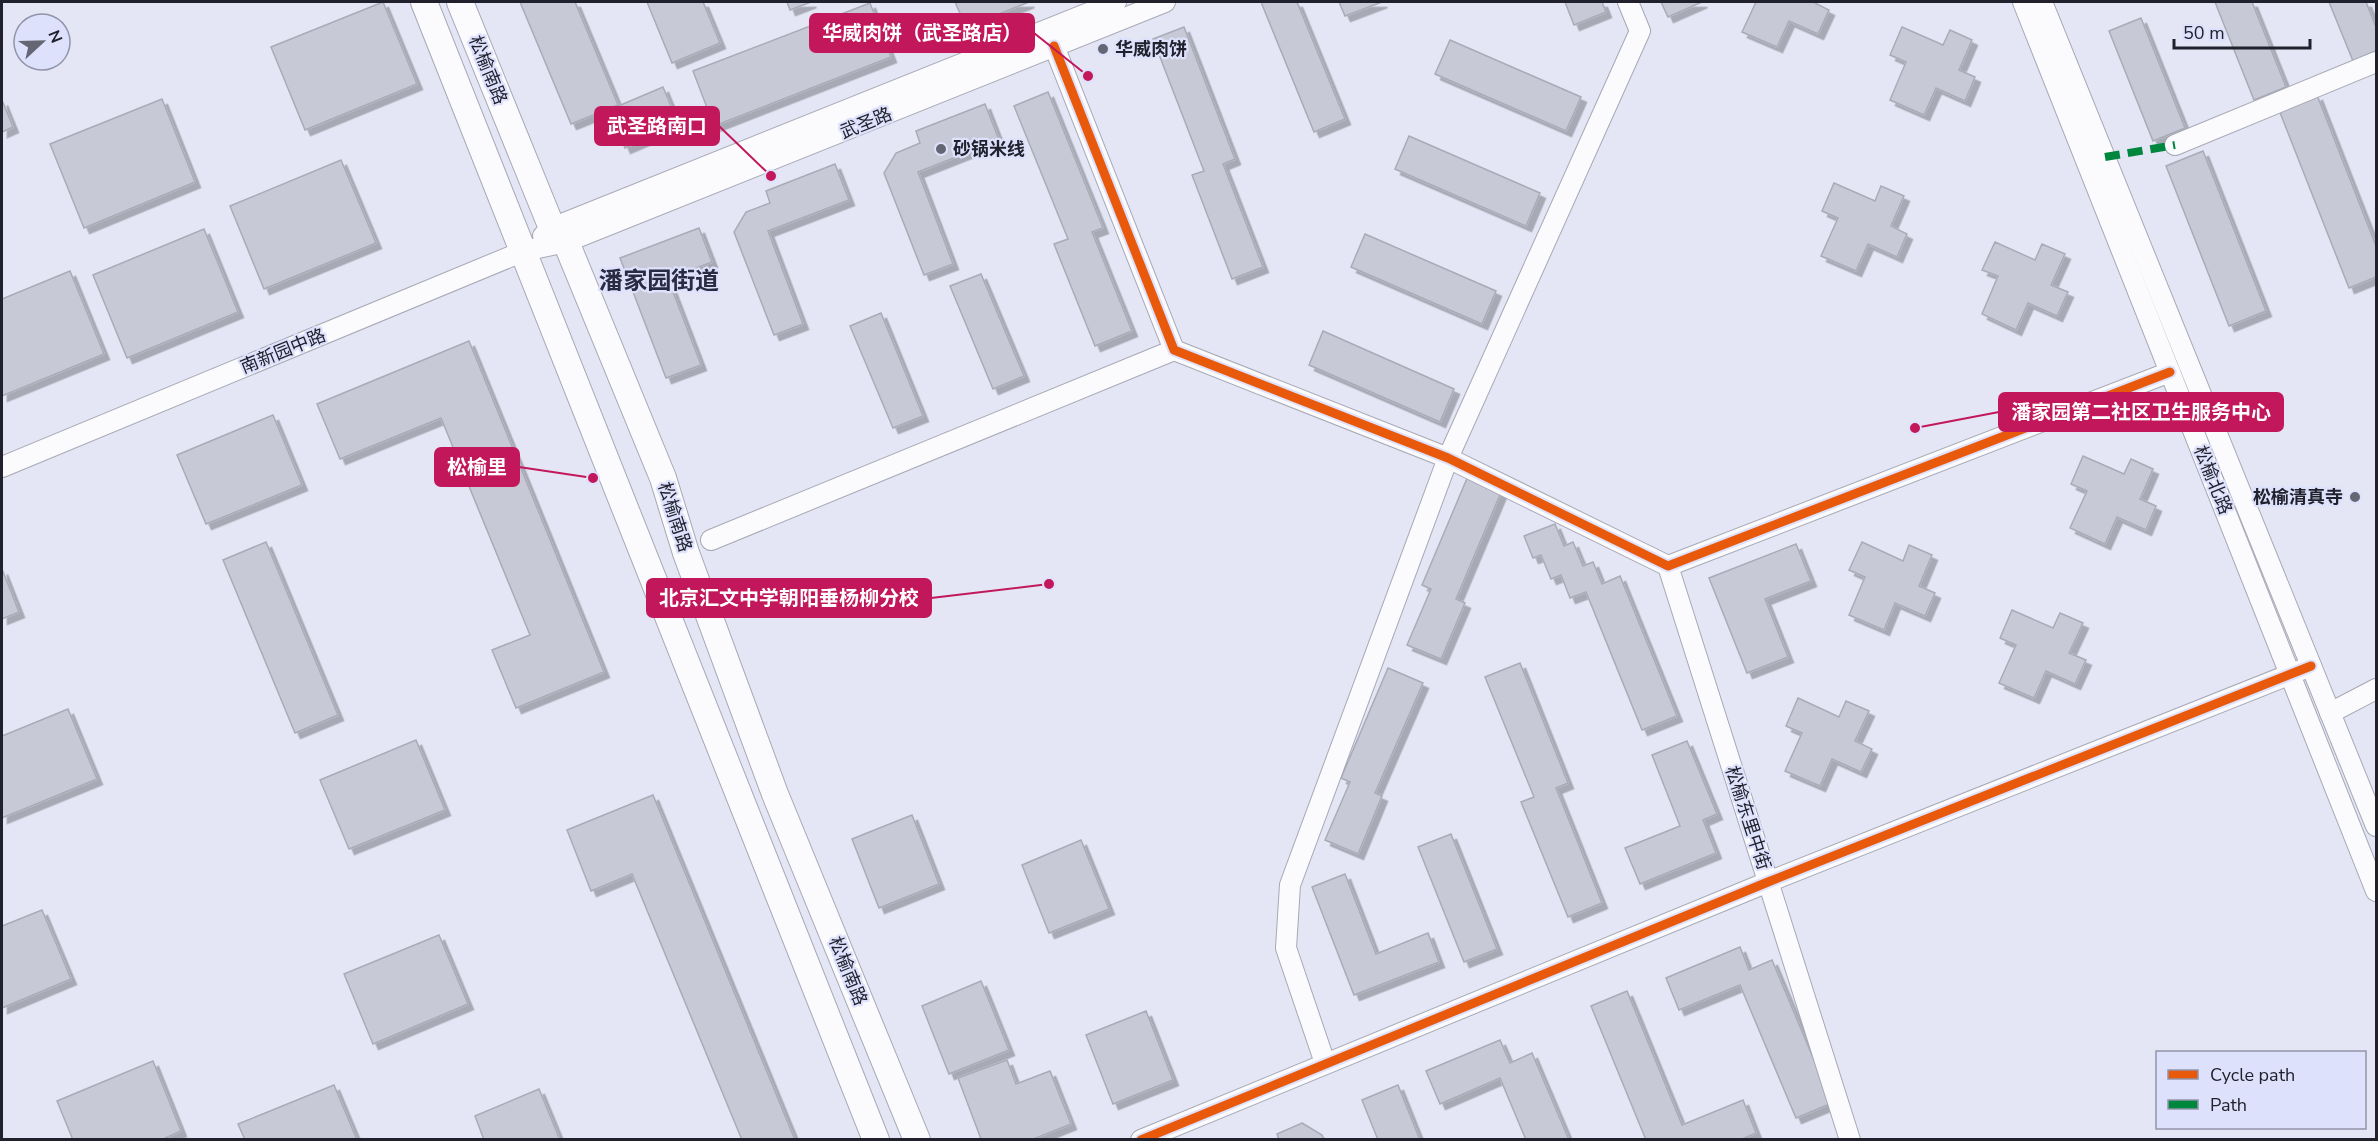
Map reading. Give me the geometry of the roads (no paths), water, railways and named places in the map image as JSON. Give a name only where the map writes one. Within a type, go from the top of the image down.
[{"type":"main road","name":"松榆南路","points":[[424,2],[876,1140]]},
{"type":"main road","name":"松榆南路","points":[[460,2],[663,478],[686,553],[776,794],[916,1140]]},
{"type":"street","name":"武圣路","points":[[559,235],[1116,2]]},
{"type":"street","name":"武圣路","points":[[559,235],[1165,2]]},
{"type":"street","points":[[1325,1063],[1286,948],[1290,885],[1448,458],[1640,32],[1628,2]]},
{"type":"street","name":"松榆北路","points":[[2023,2],[2376,891]]},
{"type":"street","name":"松榆北路","points":[[2042,2],[2376,826]]},
{"type":"street","points":[[1054,46],[1174,350]]},
{"type":"street","points":[[2175,145],[2376,62]]},
{"type":"street","name":"南新园中路","points":[[2,467],[559,235]]},
{"type":"street","points":[[711,540],[1174,350],[1448,458],[1668,566],[2170,372]]},
{"type":"street","name":"松榆东里中街","points":[[1668,566],[1850,1140]]},
{"type":"street","points":[[1141,1140],[1768,882],[2311,666]]},
{"type":"street","points":[[2330,713],[2376,689]]},
{"type":"place","name":"华威肉饼","points":[[1103,49]]},
{"type":"place","name":"华威肉饼（武圣路店）","points":[[1088,76]]},
{"type":"place","name":"砂锅米线","points":[[941,149]]},
{"type":"place","name":"武圣路南口","points":[[771,176]]},
{"type":"place","name":"潘家园第二社区卫生服务中心","points":[[1915,428]]},
{"type":"place","name":"松榆里","points":[[593,478]]},
{"type":"place","name":"松榆清真寺","points":[[2355,497]]},
{"type":"place","name":"北京汇文中学朝阳垂杨柳分校","points":[[1049,584]]},
{"type":"district","name":"潘家园街道","points":[[659,281]]}]
